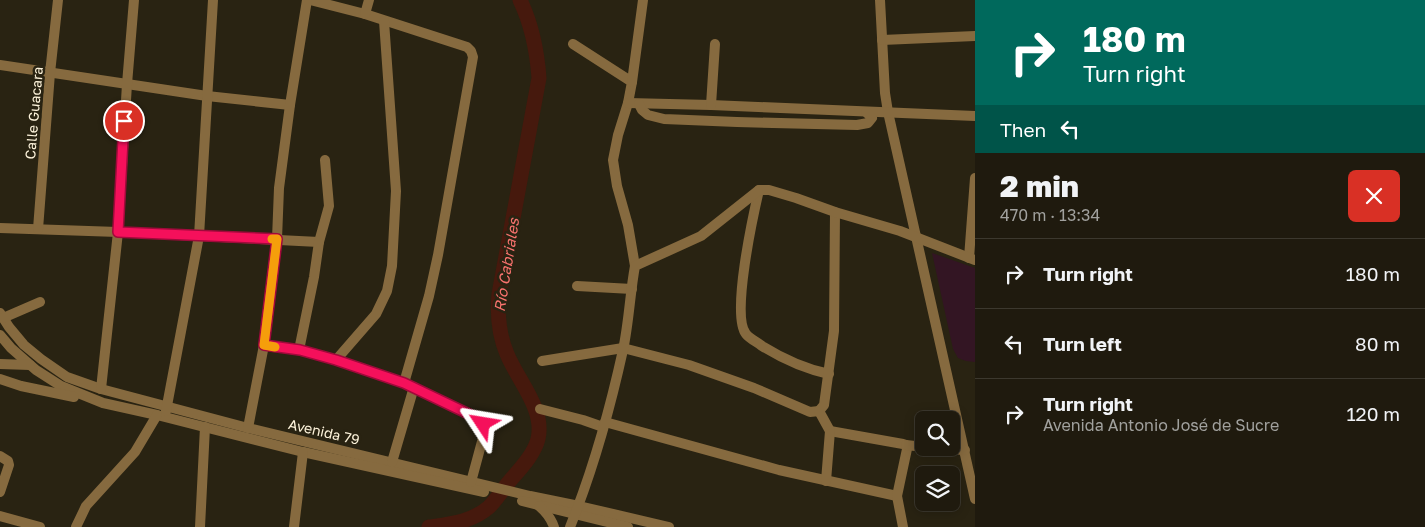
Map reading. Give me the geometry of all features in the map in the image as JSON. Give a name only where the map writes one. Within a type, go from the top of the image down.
[{"type":"street","name":"Calle Guacara","points":[[38,229],[50,73],[58,0]]},
{"type":"street","points":[[101,389],[118,232],[134,0]]},
{"type":"street","points":[[76,527],[86,506],[135,452],[166,406],[199,236],[213,0]]},
{"type":"street","points":[[248,428],[264,345],[277,239],[279,188],[290,105],[309,0],[365,14],[467,47],[473,57],[440,246],[392,462]]},
{"type":"street","points":[[365,14],[369,0]]},
{"type":"street","points":[[570,527],[604,424],[623,348],[632,289],[635,266],[628,224],[617,186],[614,160],[632,82],[643,0]]},
{"type":"street","points":[[880,0],[885,93],[888,112],[975,499]]},
{"type":"street","points":[[336,360],[376,314],[387,291],[392,266],[396,191],[384,21]]},
{"type":"street","points":[[882,40],[975,36]]},
{"type":"street","points":[[573,44],[632,82]]},
{"type":"street","points":[[711,105],[715,44]]},
{"type":"street","points":[[0,65],[207,96],[290,105]]},
{"type":"street","points":[[628,103],[975,116]]},
{"type":"street","points":[[639,104],[648,115],[664,119],[736,122],[857,125],[868,123],[872,118],[866,112]]},
{"type":"street","points":[[300,350],[319,242],[329,206],[325,160]]},
{"type":"street","points":[[635,266],[701,236],[759,190],[778,192],[834,212],[917,237],[972,259],[975,178]]},
{"type":"street","points":[[759,190],[749,235],[744,273],[742,326],[746,334],[777,355],[812,370],[829,374]]},
{"type":"street","points":[[819,412],[824,405],[834,331],[834,212]]},
{"type":"street","points":[[0,228],[319,242]]},
{"type":"street","points":[[577,286],[632,289]]},
{"type":"street","points":[[2,316],[40,302]]},
{"type":"street","name":"Avenida 79","points":[[2,316],[24,345],[41,359],[67,377],[101,389],[248,428],[471,482],[481,488],[532,502],[669,527]]},
{"type":"street","points":[[0,335],[30,365],[61,386],[103,403]]},
{"type":"street","points":[[264,345],[300,350],[336,360],[409,385],[475,417],[483,424],[484,434],[471,482]]},
{"type":"street","points":[[542,361],[623,348],[689,364],[754,388],[810,412],[819,412]]},
{"type":"street","points":[[0,364],[30,365]]},
{"type":"street","points":[[0,379],[21,386],[161,416],[303,452],[481,488]]},
{"type":"street","points":[[540,410],[604,424],[779,470],[897,496]]},
{"type":"street","points":[[819,412],[830,431],[826,481]]},
{"type":"street","points":[[200,527],[205,427]]},
{"type":"street","points":[[830,431],[915,446]]},
{"type":"street","points":[[903,527],[897,496],[907,449],[906,446]]},
{"type":"street","points":[[960,450],[965,450]]},
{"type":"street","points":[[294,527],[303,452]]},
{"type":"street","points":[[0,456],[8,461],[9,465],[0,492]]},
{"type":"street","points":[[532,502],[546,513],[554,527]]},
{"type":"street","name":"Avenida 79","points":[[577,510],[628,527]]},
{"type":"street","points":[[0,516],[40,527]]},
{"type":"shaded area","points":[[932,253],[975,268],[975,362],[958,358],[953,349]]},
{"type":"waterway","name":"Río Cabriales","points":[[429,527],[468,519],[489,507],[526,462],[538,439],[538,417],[529,395],[507,354],[500,332],[498,310],[499,294],[539,78],[533,38],[520,0]]},
{"type":"slow traffic","points":[[272,239],[277,239],[264,345],[275,347]]},
{"type":"route","points":[[124,121],[118,232],[277,239],[264,345],[300,350],[404,383],[475,417],[483,424]]}]
